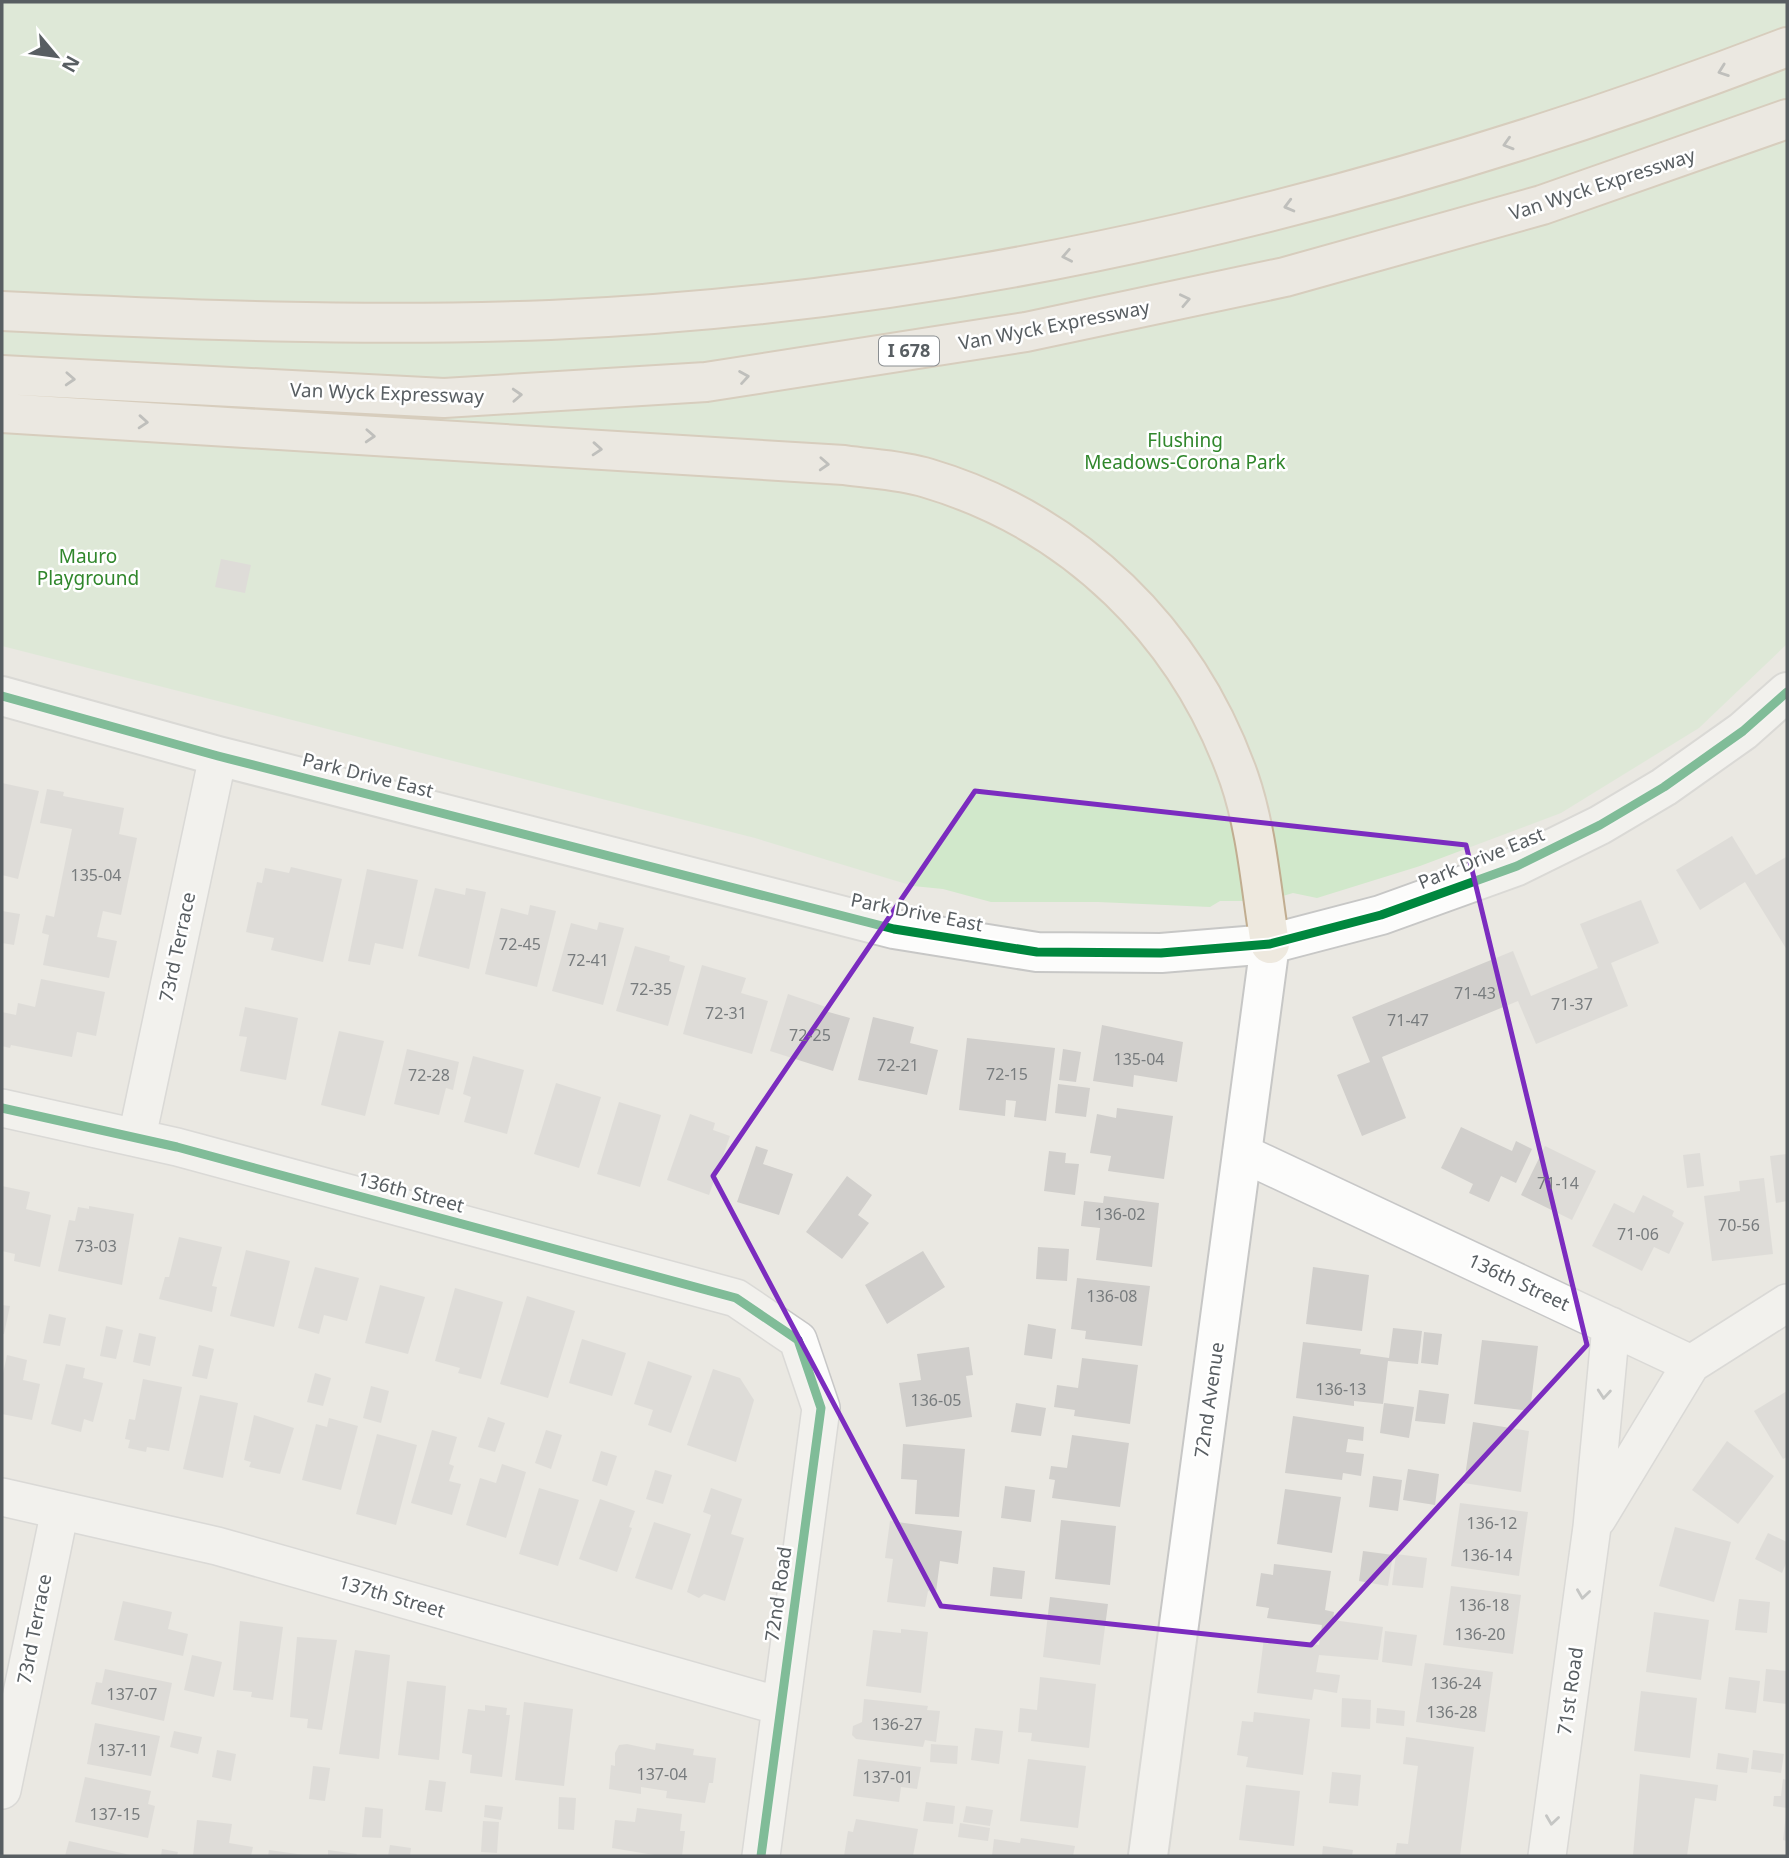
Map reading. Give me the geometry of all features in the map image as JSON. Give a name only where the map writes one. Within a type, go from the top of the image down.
[{"type":"highway","points":[[2,311],[299,324],[553,320],[759,303],[927,280],[1098,250],[1367,186],[1604,113],[1787,47]]},
{"type":"highway","name":"Van Wyck Expressway","points":[[2,375],[444,398],[706,383],[1026,332],[1285,277],[1542,205],[1787,119]]},
{"type":"highway","points":[[2,413],[844,465],[925,477],[998,503],[1046,531],[1100,571],[1167,641],[1195,682],[1222,733],[1240,780],[1251,825],[1270,944]]},
{"type":"street","name":"Park Drive East","points":[[2,696],[218,756],[894,929],[1037,952],[1161,953],[1270,944],[1381,915],[1456,890],[1541,854],[1600,825],[1664,787],[1743,731],[1787,692]]},
{"type":"street","name":"73rd Terrace","points":[[136,1137],[218,756]]},
{"type":"street","name":"72nd Avenue","points":[[1148,1856],[1270,944]]},
{"type":"street","name":"136th Street","points":[[2,1108],[136,1137],[736,1298],[798,1340]]},
{"type":"street","name":"136th Street","points":[[1242,1153],[1691,1364]]},
{"type":"street","points":[[1691,1364],[1787,1303]]},
{"type":"street","name":"71st Road","points":[[1547,1856],[1592,1527],[1611,1326]]},
{"type":"street","name":"72nd Road","points":[[761,1856],[821,1408],[798,1340]]},
{"type":"street","name":"71st Road","points":[[1592,1527],[1691,1364]]},
{"type":"street","name":"137th Street","points":[[2,1497],[217,1546],[780,1706]]},
{"type":"street","name":"73rd Terrace","points":[[2,1790],[60,1510]]},
{"type":"highlighted area","points":[[975,791],[1466,845],[1587,1345],[1311,1645],[941,1606],[713,1176]]},
{"type":"green space","name":"Flushing Meadows-Corona Park","points":[[2,2],[1787,2],[1787,644],[1699,728],[1561,813],[1420,866],[1317,898],[1293,893],[1266,901],[1220,901],[1210,907],[1098,902],[991,902],[943,889],[913,886],[755,838],[2,646]]},
{"type":"building","points":[[221,559],[251,565],[245,593],[215,587]]},
{"type":"building","points":[[2,783],[39,791],[18,879],[2,875]]},
{"type":"building","points":[[47,789],[64,792],[63,796],[124,808],[119,834],[137,838],[121,915],[103,911],[97,937],[117,941],[109,978],[43,965],[49,935],[42,933],[46,915],[54,917],[72,829],[40,823]]},
{"type":"building","points":[[1732,836],[1756,875],[1786,857],[1787,859],[1787,950],[1745,882],[1700,910],[1676,870]]},
{"type":"building","points":[[291,867],[342,879],[323,962],[271,950],[274,938],[246,932],[257,882],[262,883],[265,868],[289,873]]},
{"type":"building","points":[[367,869],[418,880],[403,949],[375,943],[370,965],[348,961]]},
{"type":"building","points":[[435,888],[465,895],[466,888],[486,892],[469,969],[418,956]]},
{"type":"building","points":[[1641,900],[1659,943],[1611,963],[1628,1006],[1536,1044],[1518,1001],[1382,1057],[1406,1118],[1362,1136],[1337,1075],[1370,1062],[1352,1017],[1513,951],[1531,996],[1598,968],[1580,924]]},
{"type":"building","points":[[530,905],[556,911],[537,987],[485,974],[501,908],[528,915]]},
{"type":"building","points":[[2,911],[20,914],[14,945],[2,943]]},
{"type":"building","points":[[599,922],[624,928],[603,1005],[552,991],[571,923],[597,930]]},
{"type":"building","points":[[635,946],[670,956],[669,961],[685,966],[668,1026],[616,1011]]},
{"type":"building","points":[[702,965],[746,978],[741,993],[768,1001],[752,1054],[683,1034]]},
{"type":"building","points":[[41,979],[105,992],[96,1036],[77,1032],[72,1057],[11,1045],[10,1048],[2,1046],[2,1012],[16,1015],[18,1003],[35,1007]]},
{"type":"building","points":[[788,994],[826,1007],[825,1011],[850,1018],[833,1071],[770,1051]]},
{"type":"building","points":[[245,1007],[298,1018],[286,1080],[240,1071],[247,1037],[239,1036]]},
{"type":"building","points":[[873,1017],[914,1027],[910,1043],[938,1050],[927,1095],[858,1080]]},
{"type":"building","points":[[1102,1025],[1183,1042],[1177,1082],[1134,1075],[1133,1087],[1093,1081]]},
{"type":"building","points":[[339,1031],[384,1041],[365,1116],[321,1105]]},
{"type":"building","points":[[967,1038],[1055,1048],[1046,1121],[1014,1117],[1016,1101],[1006,1100],[1005,1116],[959,1110]]},
{"type":"building","points":[[407,1049],[459,1062],[453,1090],[446,1088],[439,1115],[394,1104]]},
{"type":"building","points":[[1063,1049],[1081,1052],[1076,1082],[1059,1080]]},
{"type":"building","points":[[473,1056],[524,1070],[507,1134],[464,1122],[471,1097],[463,1094]]},
{"type":"building","points":[[556,1083],[601,1097],[579,1168],[534,1154]]},
{"type":"building","points":[[1058,1084],[1090,1088],[1086,1117],[1055,1113]]},
{"type":"building","points":[[619,1102],[661,1115],[640,1187],[597,1174]]},
{"type":"building","points":[[1117,1108],[1173,1116],[1164,1179],[1108,1171],[1111,1156],[1090,1153],[1097,1114],[1116,1118]]},
{"type":"building","points":[[690,1114],[715,1123],[713,1130],[730,1136],[709,1195],[667,1180]]},
{"type":"building","points":[[1461,1127],[1512,1151],[1516,1141],[1532,1149],[1516,1183],[1501,1176],[1489,1202],[1469,1193],[1473,1184],[1441,1168]]},
{"type":"building","points":[[756,1146],[768,1150],[763,1164],[793,1174],[779,1215],[737,1202]]},
{"type":"building","points":[[1545,1146],[1596,1171],[1572,1220],[1521,1195]]},
{"type":"building","points":[[1049,1151],[1066,1153],[1065,1163],[1079,1164],[1075,1195],[1044,1191]]},
{"type":"building","points":[[1700,1153],[1704,1186],[1687,1188],[1683,1155]]},
{"type":"building","points":[[1787,1154],[1787,1201],[1776,1203],[1770,1156]]},
{"type":"building","points":[[847,1176],[872,1195],[858,1215],[869,1223],[842,1259],[806,1232]]},
{"type":"building","points":[[1764,1178],[1773,1254],[1712,1261],[1704,1196],[1740,1191],[1739,1181]]},
{"type":"building","points":[[2,1186],[30,1192],[26,1209],[51,1215],[40,1267],[14,1261],[15,1254],[2,1251]]},
{"type":"building","points":[[1643,1195],[1674,1211],[1672,1216],[1684,1223],[1669,1254],[1654,1247],[1642,1271],[1592,1246],[1614,1203],[1634,1213]]},
{"type":"building","points":[[1104,1196],[1159,1203],[1152,1267],[1096,1260],[1100,1228],[1081,1226],[1084,1201],[1103,1203]]},
{"type":"building","points":[[89,1206],[134,1214],[122,1285],[58,1271],[69,1220],[75,1221],[78,1207],[89,1209]]},
{"type":"building","points":[[179,1237],[222,1247],[212,1286],[217,1287],[212,1312],[159,1299],[165,1277],[169,1277]]},
{"type":"building","points":[[1038,1247],[1069,1249],[1067,1281],[1036,1279]]},
{"type":"building","points":[[246,1250],[290,1261],[274,1327],[230,1316]]},
{"type":"building","points":[[923,1251],[945,1287],[887,1324],[865,1285]]},
{"type":"building","points":[[315,1267],[359,1278],[347,1321],[324,1315],[319,1334],[298,1328]]},
{"type":"building","points":[[1313,1267],[1369,1275],[1362,1331],[1306,1324]]},
{"type":"building","points":[[1077,1278],[1150,1286],[1142,1346],[1085,1339],[1086,1331],[1071,1329]]},
{"type":"building","points":[[380,1285],[425,1297],[408,1354],[365,1343]]},
{"type":"building","points":[[455,1288],[503,1302],[481,1379],[458,1373],[460,1368],[435,1361]]},
{"type":"building","points":[[527,1296],[575,1311],[548,1398],[500,1384]]},
{"type":"building","points":[[2,1305],[10,1306],[4,1334],[2,1334]]},
{"type":"building","points":[[49,1314],[66,1318],[60,1346],[43,1343]]},
{"type":"building","points":[[1028,1324],[1056,1329],[1052,1359],[1024,1355]]},
{"type":"building","points":[[106,1326],[123,1330],[116,1359],[100,1356]]},
{"type":"building","points":[[1393,1328],[1422,1331],[1418,1364],[1388,1361],[1383,1404],[1354,1401],[1354,1406],[1296,1398],[1303,1342],[1361,1349],[1360,1354],[1389,1358]]},
{"type":"building","points":[[1424,1332],[1442,1334],[1438,1365],[1421,1363]]},
{"type":"building","points":[[139,1333],[156,1337],[150,1366],[133,1362]]},
{"type":"building","points":[[582,1339],[626,1353],[612,1396],[569,1383]]},
{"type":"building","points":[[1482,1340],[1538,1346],[1530,1411],[1474,1404]]},
{"type":"building","points":[[199,1345],[214,1349],[207,1379],[192,1376]]},
{"type":"building","points":[[969,1347],[973,1375],[966,1376],[972,1417],[906,1427],[899,1383],[921,1380],[917,1354]]},
{"type":"building","points":[[7,1355],[27,1360],[23,1380],[40,1384],[32,1420],[2,1414],[2,1378]]},
{"type":"building","points":[[1082,1358],[1138,1365],[1130,1424],[1074,1416],[1075,1410],[1054,1407],[1057,1385],[1078,1388]]},
{"type":"building","points":[[648,1361],[692,1376],[671,1433],[648,1425],[653,1410],[634,1404]]},
{"type":"building","points":[[66,1364],[85,1368],[83,1378],[103,1383],[93,1422],[84,1419],[81,1432],[51,1424]]},
{"type":"building","points":[[713,1369],[740,1378],[754,1400],[736,1462],[687,1445]]},
{"type":"building","points":[[315,1373],[331,1378],[323,1406],[307,1402]]},
{"type":"building","points":[[143,1379],[182,1387],[169,1451],[147,1447],[146,1452],[128,1448],[130,1440],[125,1439],[129,1419],[135,1420]]},
{"type":"building","points":[[371,1386],[389,1391],[381,1423],[363,1418]]},
{"type":"building","points":[[1419,1390],[1449,1394],[1445,1424],[1415,1421]]},
{"type":"building","points":[[1787,1391],[1787,1457],[1783,1459],[1754,1411]]},
{"type":"building","points":[[200,1395],[238,1403],[223,1478],[183,1469]]},
{"type":"building","points":[[1016,1403],[1046,1408],[1041,1436],[1011,1432]]},
{"type":"building","points":[[1384,1403],[1414,1407],[1409,1438],[1380,1433]]},
{"type":"building","points":[[254,1415],[294,1428],[280,1474],[249,1467],[251,1462],[244,1460]]},
{"type":"building","points":[[1293,1416],[1364,1427],[1363,1441],[1348,1439],[1346,1452],[1364,1454],[1361,1476],[1343,1473],[1342,1480],[1285,1473]]},
{"type":"building","points":[[488,1417],[505,1423],[495,1452],[478,1447]]},
{"type":"building","points":[[329,1418],[358,1426],[341,1490],[302,1480],[316,1424],[327,1427]]},
{"type":"building","points":[[1473,1422],[1529,1431],[1521,1492],[1464,1483]]},
{"type":"building","points":[[432,1430],[457,1437],[449,1464],[454,1466],[449,1481],[461,1484],[452,1515],[411,1503]]},
{"type":"building","points":[[546,1430],[562,1435],[551,1469],[535,1463]]},
{"type":"building","points":[[377,1434],[417,1445],[396,1525],[356,1514]]},
{"type":"building","points":[[1072,1435],[1129,1443],[1120,1507],[1052,1498],[1055,1480],[1049,1479],[1051,1466],[1067,1468]]},
{"type":"building","points":[[1727,1441],[1774,1476],[1738,1524],[1692,1490]]},
{"type":"building","points":[[903,1444],[965,1449],[959,1517],[915,1514],[917,1480],[901,1479]]},
{"type":"building","points":[[601,1451],[617,1456],[607,1486],[592,1481]]},
{"type":"building","points":[[502,1464],[526,1472],[506,1538],[466,1525],[480,1478],[496,1483]]},
{"type":"building","points":[[1408,1469],[1439,1474],[1435,1505],[1403,1500]]},
{"type":"building","points":[[655,1470],[672,1475],[663,1504],[646,1499]]},
{"type":"building","points":[[1373,1476],[1402,1480],[1398,1511],[1369,1507]]},
{"type":"building","points":[[1005,1486],[1035,1490],[1031,1522],[1001,1518]]},
{"type":"building","points":[[539,1488],[579,1500],[558,1566],[519,1554]]},
{"type":"building","points":[[711,1488],[742,1499],[731,1534],[744,1538],[725,1601],[704,1594],[699,1598],[687,1592],[711,1515],[703,1512]]},
{"type":"building","points":[[1285,1489],[1341,1497],[1332,1553],[1277,1544]]},
{"type":"building","points":[[600,1499],[635,1511],[617,1572],[579,1559]]},
{"type":"building","points":[[1460,1503],[1528,1512],[1519,1576],[1451,1566]]},
{"type":"building","points":[[1061,1520],[1116,1526],[1110,1585],[1055,1579]]},
{"type":"building","points":[[890,1521],[962,1531],[958,1564],[940,1561],[936,1592],[928,1591],[925,1607],[887,1602],[893,1559],[885,1558]]},
{"type":"building","points":[[654,1522],[691,1534],[672,1590],[635,1578]]},
{"type":"building","points":[[1675,1527],[1731,1542],[1714,1602],[1659,1586]]},
{"type":"building","points":[[1768,1533],[1787,1542],[1787,1561],[1782,1573],[1755,1559]]},
{"type":"building","points":[[1363,1551],[1393,1555],[1388,1586],[1359,1581]]},
{"type":"building","points":[[1396,1554],[1427,1558],[1423,1588],[1392,1585]]},
{"type":"building","points":[[1274,1564],[1331,1571],[1325,1610],[1334,1612],[1333,1620],[1383,1627],[1378,1660],[1319,1655],[1316,1672],[1340,1675],[1337,1693],[1314,1689],[1312,1700],[1257,1693],[1264,1638],[1319,1645],[1322,1625],[1267,1618],[1269,1608],[1256,1606],[1261,1573],[1273,1575]]},
{"type":"building","points":[[993,1567],[1025,1571],[1022,1599],[990,1596]]},
{"type":"building","points":[[1451,1586],[1521,1595],[1513,1654],[1443,1645]]},
{"type":"building","points":[[1050,1597],[1108,1604],[1100,1665],[1043,1657]]},
{"type":"building","points":[[1739,1599],[1770,1602],[1767,1633],[1735,1630]]},
{"type":"building","points":[[123,1601],[172,1612],[168,1629],[188,1634],[183,1656],[114,1640]]},
{"type":"building","points":[[1654,1612],[1709,1620],[1701,1680],[1646,1672]]},
{"type":"building","points":[[240,1621],[283,1627],[273,1700],[251,1697],[252,1692],[233,1690]]},
{"type":"building","points":[[901,1629],[928,1632],[921,1693],[866,1686],[873,1630],[901,1633]]},
{"type":"building","points":[[1385,1631],[1417,1635],[1412,1666],[1382,1662]]},
{"type":"building","points":[[297,1637],[337,1640],[322,1730],[307,1728],[308,1719],[290,1717]]},
{"type":"building","points":[[355,1650],[390,1655],[379,1759],[339,1754]]},
{"type":"building","points":[[192,1655],[222,1662],[214,1697],[184,1690]]},
{"type":"building","points":[[1425,1663],[1493,1672],[1485,1732],[1416,1722]]},
{"type":"building","points":[[105,1669],[172,1683],[164,1721],[91,1704],[96,1682],[102,1683]]},
{"type":"building","points":[[1766,1669],[1787,1671],[1787,1704],[1763,1701]]},
{"type":"building","points":[[1040,1677],[1096,1684],[1089,1748],[1031,1741],[1032,1733],[1018,1732],[1020,1708],[1037,1710]]},
{"type":"building","points":[[1729,1677],[1760,1681],[1756,1713],[1725,1709]]},
{"type":"building","points":[[407,1681],[446,1686],[439,1760],[398,1755]]},
{"type":"building","points":[[1641,1691],[1697,1698],[1690,1758],[1634,1751]]},
{"type":"building","points":[[1342,1698],[1371,1700],[1370,1729],[1341,1727]]},
{"type":"building","points":[[864,1699],[928,1706],[927,1710],[940,1711],[936,1742],[925,1740],[923,1747],[856,1739],[852,1735],[853,1726],[862,1722]]},
{"type":"building","points":[[524,1702],[573,1709],[564,1786],[515,1780]]},
{"type":"building","points":[[485,1705],[507,1708],[506,1715],[510,1715],[502,1777],[470,1773],[472,1755],[462,1753],[468,1709],[485,1711]]},
{"type":"building","points":[[1377,1708],[1405,1711],[1404,1726],[1376,1723]]},
{"type":"building","points":[[1254,1712],[1310,1719],[1303,1775],[1246,1767],[1248,1757],[1237,1755],[1242,1721],[1253,1722]]},
{"type":"building","points":[[95,1723],[160,1736],[151,1776],[87,1764]]},
{"type":"building","points":[[975,1728],[1003,1731],[999,1764],[971,1760]]},
{"type":"building","points":[[174,1731],[202,1737],[198,1754],[170,1747]]},
{"type":"building","points":[[1406,1737],[1474,1747],[1460,1856],[1395,1856],[1397,1843],[1408,1844],[1418,1766],[1403,1764]]},
{"type":"building","points":[[656,1743],[694,1749],[693,1755],[716,1758],[713,1783],[709,1783],[705,1803],[666,1798],[667,1791],[641,1787],[641,1794],[609,1789],[611,1765],[615,1766],[615,1753],[619,1745],[655,1750]]},
{"type":"building","points":[[931,1744],[958,1746],[957,1764],[930,1762]]},
{"type":"building","points":[[217,1750],[236,1754],[231,1781],[212,1777]]},
{"type":"building","points":[[1753,1750],[1784,1754],[1781,1773],[1751,1769]]},
{"type":"building","points":[[1718,1753],[1749,1758],[1747,1773],[1716,1769]]},
{"type":"building","points":[[858,1759],[921,1767],[917,1789],[901,1787],[899,1802],[853,1796]]},
{"type":"building","points":[[1028,1759],[1086,1766],[1078,1828],[1020,1821]]},
{"type":"building","points":[[313,1766],[330,1768],[325,1801],[309,1799]]},
{"type":"building","points":[[1332,1772],[1361,1775],[1358,1806],[1329,1803]]},
{"type":"building","points":[[1640,1774],[1718,1785],[1716,1801],[1695,1798],[1687,1856],[1633,1856]]},
{"type":"building","points":[[85,1777],[151,1791],[148,1804],[155,1806],[148,1838],[75,1822]]},
{"type":"building","points":[[1783,1779],[1787,1780],[1787,1808],[1773,1806],[1774,1796],[1781,1796]]},
{"type":"building","points":[[429,1780],[446,1782],[442,1812],[425,1810]]},
{"type":"building","points":[[1246,1785],[1300,1791],[1294,1846],[1239,1840]]},
{"type":"building","points":[[559,1797],[576,1798],[574,1830],[558,1829]]},
{"type":"building","points":[[926,1802],[955,1806],[953,1824],[923,1821]]},
{"type":"building","points":[[485,1805],[503,1807],[501,1820],[484,1817]]},
{"type":"building","points":[[966,1806],[993,1810],[990,1826],[963,1822]]},
{"type":"building","points":[[365,1807],[383,1809],[381,1838],[362,1837]]},
{"type":"building","points":[[637,1808],[682,1814],[680,1831],[685,1831],[682,1856],[660,1856],[612,1848],[615,1820],[635,1822]]},
{"type":"building","points":[[1787,1815],[1787,1841],[1783,1840]]},
{"type":"building","points":[[856,1819],[918,1829],[913,1856],[844,1856],[848,1831],[853,1832]]},
{"type":"building","points":[[197,1820],[232,1824],[229,1843],[253,1847],[251,1856],[193,1856]]},
{"type":"building","points":[[483,1821],[499,1822],[497,1853],[481,1852]]},
{"type":"building","points":[[960,1823],[990,1828],[988,1841],[958,1837]]},
{"type":"building","points":[[1021,1838],[1075,1846],[1073,1856],[992,1856],[994,1839],[1020,1843]]},
{"type":"building","points":[[69,1841],[130,1855],[130,1856],[65,1856]]},
{"type":"building","points":[[390,1845],[411,1848],[410,1856],[388,1856]]},
{"type":"building","points":[[1323,1846],[1353,1850],[1352,1856],[1322,1856]]},
{"type":"building","points":[[162,1849],[178,1852],[177,1856],[161,1856]]},
{"type":"building","points":[[269,1850],[304,1855],[304,1856],[268,1856]]},
{"type":"building","points":[[328,1850],[357,1854],[328,1856]]},
{"type":"cycle path","points":[[2,696],[218,756],[894,929],[1037,952],[1161,953],[1270,944],[1381,915],[1517,866],[1600,825],[1664,787],[1743,731],[1787,692]]},
{"type":"cycle path","points":[[2,1108],[177,1147],[736,1298],[798,1340],[821,1408],[761,1856]]},
{"type":"park label","name":"Mauro Playground","points":[[88,567]]}]
